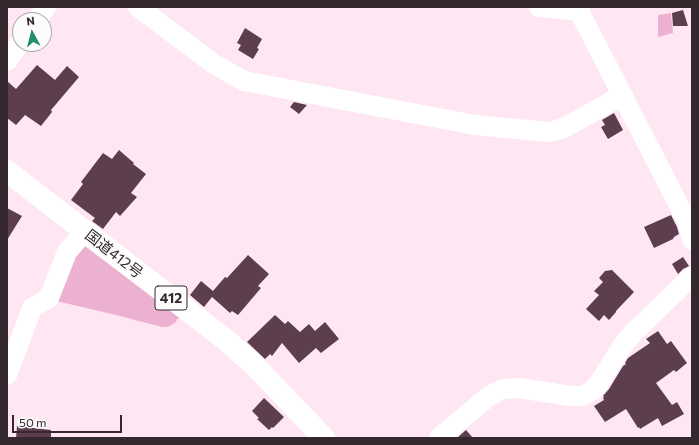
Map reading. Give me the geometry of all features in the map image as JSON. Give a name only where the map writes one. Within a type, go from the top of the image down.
[{"type":"highway","name":"国道412号","points":[[7,170],[226,340],[253,364],[324,438]]},
{"type":"street","points":[[138,7],[214,64],[244,81],[475,125],[549,132],[564,128],[623,95]]},
{"type":"street","points":[[539,7],[578,9],[688,223],[692,240]]},
{"type":"street","points":[[7,61],[14,52]]},
{"type":"street","points":[[7,375],[32,308],[49,298],[67,252],[85,231]]},
{"type":"street","points":[[439,438],[489,396],[503,389],[518,388],[572,396],[583,396],[593,390],[599,384],[623,345],[633,333],[692,277]]},
{"type":"shaded area","points":[[671,13],[673,33],[658,37],[658,15]]},
{"type":"shaded area","points":[[82,244],[180,318],[168,327],[162,327],[52,300]]},
{"type":"building","points":[[683,10],[688,26],[673,26],[672,13]]},
{"type":"building","points":[[245,28],[262,39],[257,48],[259,49],[253,59],[238,50],[241,45],[237,43]]},
{"type":"building","points":[[37,65],[55,80],[67,66],[79,77],[51,110],[52,112],[41,126],[25,115],[16,125],[7,118],[7,81],[16,89]]},
{"type":"building","points":[[294,102],[307,105],[299,114],[290,107]]},
{"type":"building","points":[[614,113],[623,130],[608,139],[601,127],[605,125],[602,120]]},
{"type":"building","points":[[119,150],[146,174],[131,193],[137,197],[120,216],[116,212],[103,229],[92,221],[95,218],[71,200],[83,184],[81,182],[103,153],[112,159]]},
{"type":"building","points":[[7,208],[22,216],[7,240]]},
{"type":"building","points":[[671,215],[679,234],[673,239],[654,248],[644,227]]},
{"type":"building","points":[[248,255],[269,274],[258,286],[261,288],[238,315],[232,311],[230,313],[212,297],[204,307],[190,295],[201,281],[213,291]]},
{"type":"building","points":[[683,257],[689,266],[678,274],[672,264]]},
{"type":"building","points":[[612,270],[634,292],[609,320],[604,315],[599,321],[586,309],[599,295],[594,291],[603,282],[599,278],[605,271]]},
{"type":"building","points":[[275,315],[285,324],[288,321],[300,332],[309,324],[315,331],[325,322],[339,339],[321,353],[316,348],[299,363],[282,343],[272,356],[270,354],[265,359],[247,342]]},
{"type":"building","points":[[658,331],[667,344],[671,341],[687,363],[676,372],[674,370],[656,383],[672,405],[677,402],[684,414],[662,426],[658,418],[640,429],[626,409],[605,422],[594,406],[604,400],[603,396],[623,366],[626,364],[625,363],[628,358],[650,343],[646,339]]},
{"type":"building","points":[[264,398],[284,417],[269,430],[257,419],[259,418],[252,411]]},
{"type":"building","points":[[17,426],[51,430],[51,438],[16,438]]},
{"type":"building","points":[[466,430],[473,438],[457,438]]}]
